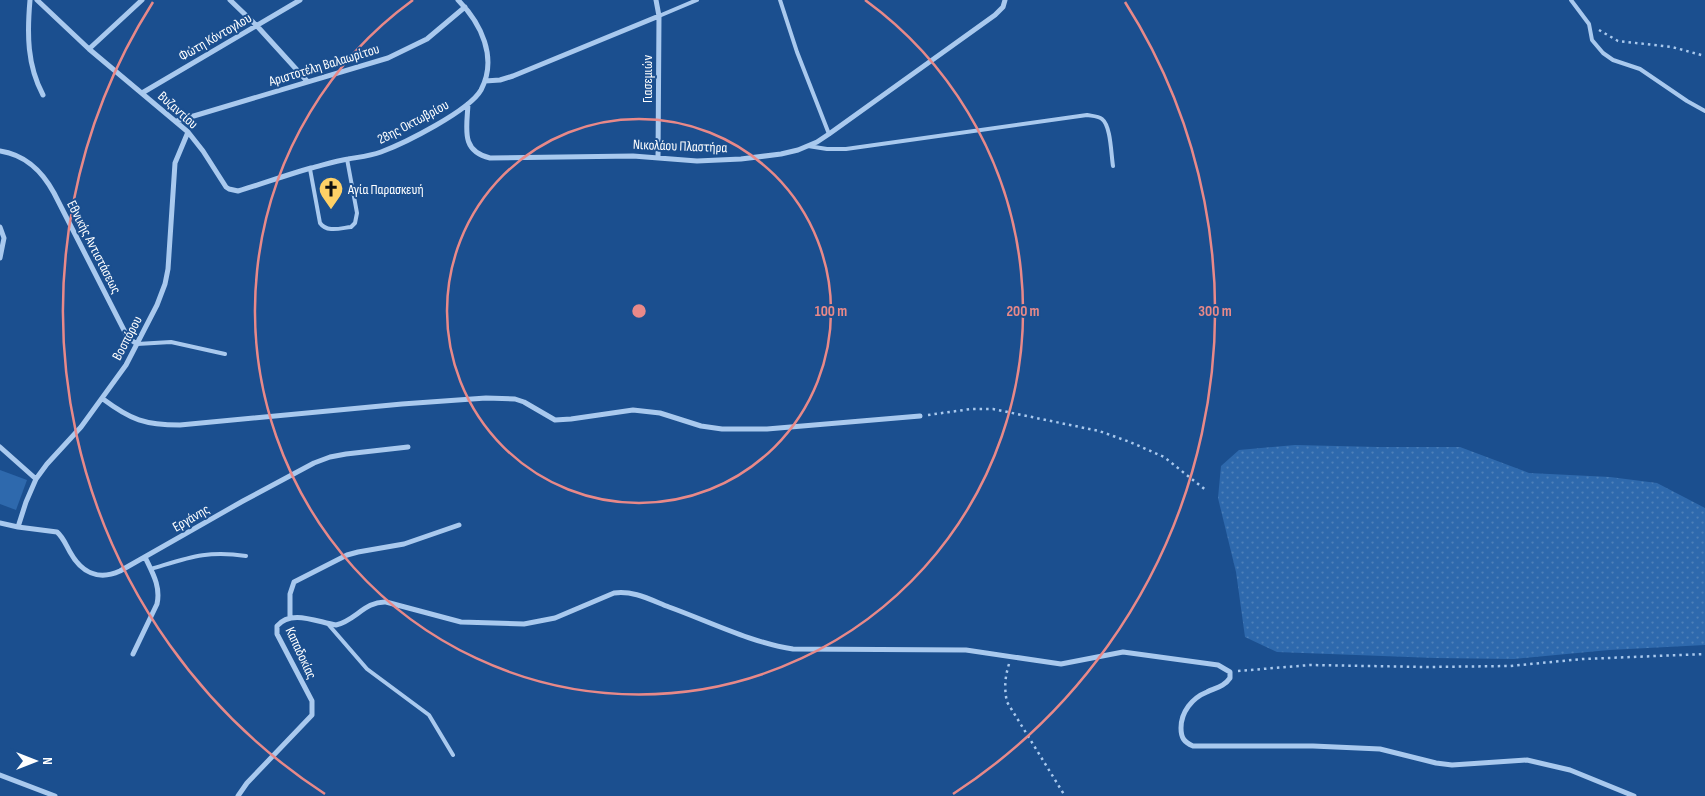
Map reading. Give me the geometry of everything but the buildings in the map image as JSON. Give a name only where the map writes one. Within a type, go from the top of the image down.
[{"type":"street","points":[[30,0],[27,38],[34,76],[43,95]]},
{"type":"street","name":"Βυζαντίου","points":[[37,0],[89,49],[177,121],[203,151],[226,187],[238,192],[310,169]]},
{"type":"street","points":[[89,49],[142,0]]},
{"type":"street","points":[[230,0],[257,26],[307,82]]},
{"type":"street","name":"Φώτη Κόντογλου","points":[[142,93],[300,0]]},
{"type":"street","points":[[458,0],[476,22],[485,43],[488,63],[485,81],[500,80],[513,76],[659,16]]},
{"type":"street","name":"Γιασεμιών","points":[[656,0],[659,16],[658,158]]},
{"type":"street","name":"Νικολάου Πλαστήρα","points":[[468,104],[467,140],[474,151],[488,158],[633,156],[697,161],[741,159],[782,154],[808,146],[829,134],[995,15],[1003,7],[1005,0]]},
{"type":"street","name":"Αριστοτέλη Βαλαωρίτου","points":[[177,121],[388,58],[417,45],[465,7]]},
{"type":"street","name":"28ης Οκτωβρίου","points":[[310,169],[347,159],[367,156],[400,144],[440,123],[468,104],[481,90],[485,81]]},
{"type":"street","name":"Βοσπόρου","points":[[18,527],[36,479],[81,427],[126,366],[157,305],[165,284],[175,163],[188,132]]},
{"type":"street","name":"Εθνικής Αντιστάσεως","points":[[0,151],[23,158],[44,176],[128,338],[137,344]]},
{"type":"street","points":[[0,227],[4,238],[0,258]]},
{"type":"street","points":[[103,399],[125,415],[136,420],[152,424],[180,425],[486,398],[515,399],[524,402],[555,420],[633,410],[660,413],[701,426],[722,429],[767,429],[920,416]]},
{"type":"street","name":"Εργάνης","points":[[0,522],[18,527],[57,532],[78,564],[93,575],[114,574],[314,463],[346,454],[408,446]]},
{"type":"street","points":[[0,447],[36,479]]},
{"type":"street","points":[[290,617],[290,594],[294,582],[347,555],[404,544],[459,525]]},
{"type":"street","points":[[133,654],[159,596],[157,583],[145,556]]},
{"type":"street","name":"Καπαδοκίας","points":[[238,796],[247,783],[312,715],[312,701],[277,634],[279,623],[290,617],[328,624],[342,624],[369,605],[379,602],[386,602],[461,622],[524,624],[555,618],[614,593],[622,592],[638,596],[779,647],[793,649],[966,650],[1061,664],[1110,654],[1134,652],[1218,665],[1230,672]]},
{"type":"street","points":[[1230,672],[1230,678],[1224,685],[1205,692],[1196,698],[1186,710],[1181,730],[1182,738],[1186,743],[1193,746],[1314,746],[1380,749],[1436,763],[1452,765],[1527,760],[1570,770],[1634,796]]},
{"type":"street","points":[[0,775],[55,796]]},
{"type":"lane","points":[[659,16],[697,0]]},
{"type":"lane","points":[[780,0],[829,134]]},
{"type":"lane","points":[[1571,0],[1589,24],[1592,40],[1603,53],[1613,60],[1640,69],[1705,111]]},
{"type":"lane","points":[[808,146],[846,149],[1087,115],[1103,120],[1108,128],[1113,166]]},
{"type":"lane","points":[[310,169],[322,227],[329,230],[351,227],[357,213],[347,159]]},
{"type":"lane","points":[[137,344],[171,342],[225,354]]},
{"type":"lane","points":[[151,569],[205,554],[246,556]]},
{"type":"lane","points":[[328,624],[367,669],[429,715],[453,756]]},
{"type":"path","points":[[1589,24],[1618,41],[1672,47],[1705,56]]},
{"type":"path","points":[[920,416],[971,409],[993,409],[1099,431],[1164,457],[1207,491]]},
{"type":"path","points":[[1230,672],[1310,664],[1510,666],[1583,659],[1705,654]]},
{"type":"path","points":[[1011,658],[1005,676],[1004,690],[1007,702],[1065,796]]},
{"type":"shaded area","points":[[1295,445],[1460,447],[1529,473],[1610,477],[1657,483],[1705,508],[1705,645],[1609,650],[1514,659],[1435,658],[1277,652],[1245,637],[1236,572],[1218,498],[1221,466],[1239,450]]},
{"type":"shaded area","points":[[0,470],[27,480],[16,510],[0,504]]},
{"type":"place","name":"Αγία Παρασκευή","points":[[331,210]]}]
